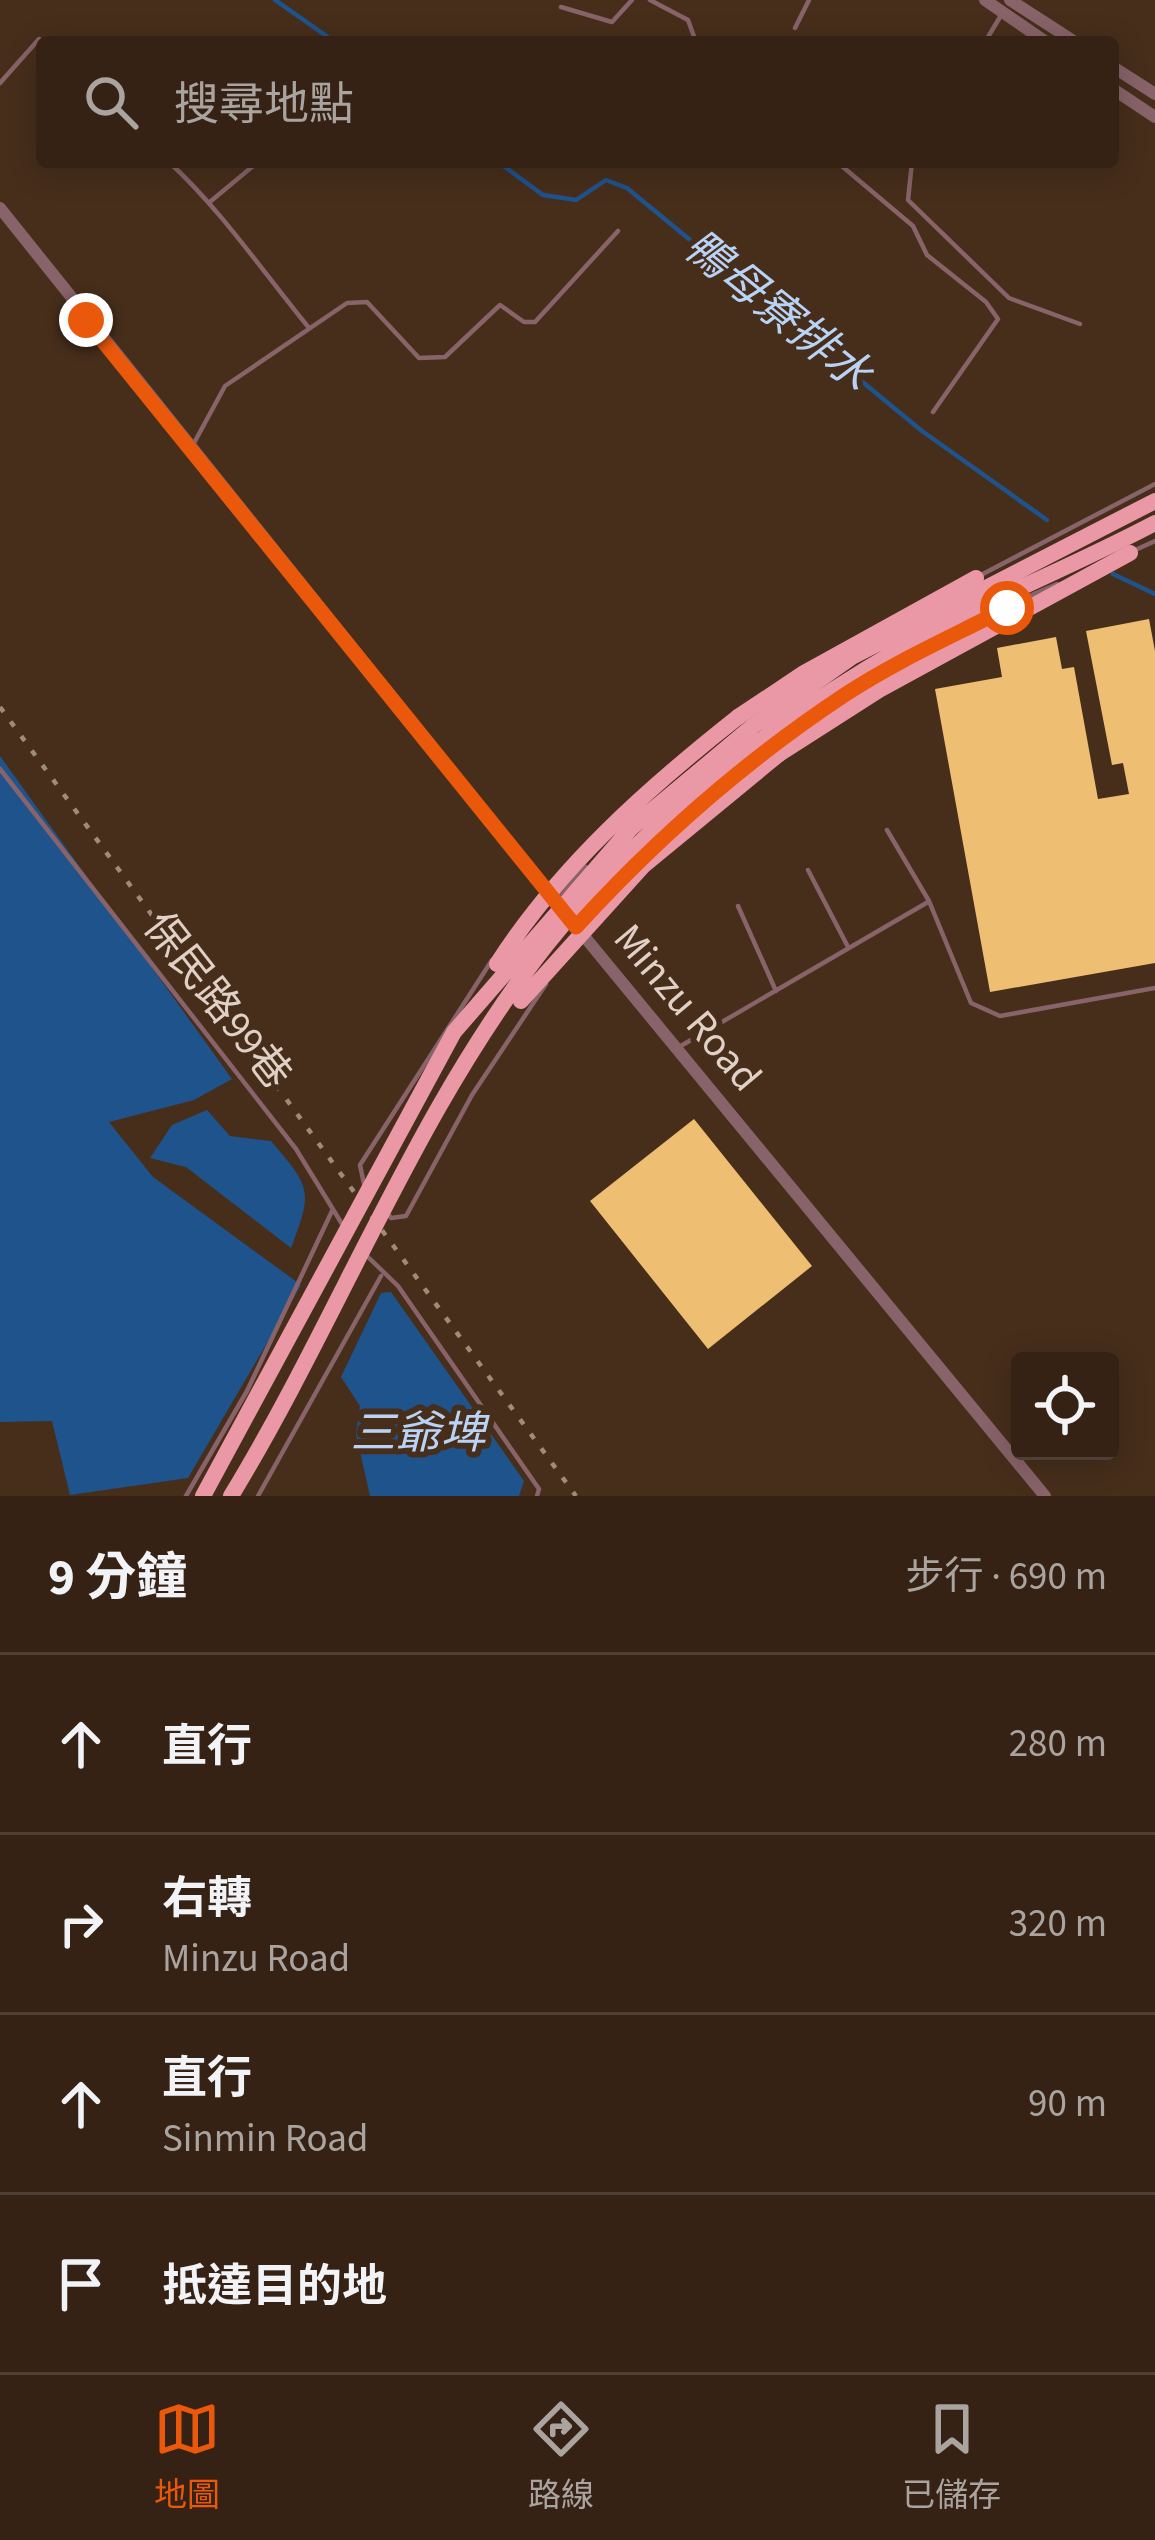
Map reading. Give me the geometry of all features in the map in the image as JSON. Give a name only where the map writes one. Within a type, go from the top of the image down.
[{"type":"highway","points":[[454,1031],[631,828],[753,726],[852,657],[1155,501]]},
{"type":"highway","points":[[231,1496],[396,1183],[476,1051],[547,944],[641,843],[763,741],[902,647],[1155,523]]},
{"type":"highway","points":[[476,1051],[644,865],[779,754],[879,690],[1130,553]]},
{"type":"highway","points":[[206,1492],[454,1031],[523,924],[617,819],[738,717],[876,631],[976,578]]},
{"type":"street","points":[[986,0],[1064,36]]},
{"type":"street","points":[[1007,6],[1040,36]]},
{"type":"street","points":[[1119,71],[1155,94]]},
{"type":"street","points":[[1119,92],[1155,117]]},
{"type":"street","name":"Minzu Road","points":[[0,208],[576,927],[1045,1496]]},
{"type":"lane","points":[[561,7],[611,22],[632,0]]},
{"type":"lane","points":[[650,0],[688,20],[694,36]]},
{"type":"lane","points":[[795,28],[808,0]]},
{"type":"lane","points":[[989,36],[1007,6]]},
{"type":"lane","points":[[0,82],[36,42]]},
{"type":"lane","points":[[175,168],[211,201],[225,228],[310,328]]},
{"type":"lane","points":[[211,201],[251,168]]},
{"type":"lane","points":[[844,168],[914,226],[927,255],[986,302],[998,320],[933,412]]},
{"type":"lane","points":[[911,168],[908,200],[1009,298],[1080,324]]},
{"type":"lane","points":[[191,448],[225,386],[361,299],[410,352],[419,358],[445,358],[500,305],[524,322],[535,322],[619,231]]},
{"type":"lane","points":[[1155,484],[976,578],[735,732],[645,808],[499,951],[360,1165],[359,1178],[392,1218],[406,1216],[472,1095],[542,992],[576,927],[656,843],[848,693],[1041,590],[1155,541]]},
{"type":"lane","name":"保民路99巷","points":[[0,769],[296,1149],[332,1211],[381,1274],[398,1286],[539,1490],[537,1496]]},
{"type":"lane","points":[[887,830],[928,902],[971,1003],[1000,1016],[1155,988]]},
{"type":"lane","points":[[808,870],[848,945]]},
{"type":"lane","points":[[679,1047],[928,902]]},
{"type":"lane","points":[[738,906],[776,991]]},
{"type":"lane","points":[[186,1496],[248,1390],[306,1275],[332,1211]]},
{"type":"lane","points":[[258,1496],[381,1274]]},
{"type":"water","points":[[0,756],[232,1079],[194,1100],[109,1122],[153,1177],[301,1285],[188,1478],[70,1495],[52,1421],[0,1422]]},
{"type":"water","points":[[207,1110],[230,1136],[271,1141],[301,1180],[305,1201],[291,1248],[186,1167],[150,1158],[172,1125]]},
{"type":"water","name":"三爺埤","points":[[391,1292],[524,1481],[519,1496],[370,1496],[356,1434],[360,1406],[341,1377],[381,1293]]},
{"type":"building","points":[[1149,619],[1155,651],[1155,963],[990,992],[935,689],[1002,677],[997,648],[1056,637],[1062,669],[1074,667],[1098,799],[1129,794],[1123,763],[1112,765],[1086,631]]},
{"type":"building","points":[[694,1119],[812,1266],[708,1349],[590,1201]]},
{"type":"waterway","name":"鴨母寮排水","points":[[275,0],[326,36]]},
{"type":"waterway","name":"鴨母寮排水","points":[[506,168],[543,195],[576,200],[606,180],[627,188],[922,431],[1047,520]]},
{"type":"waterway","name":"鴨母寮排水","points":[[1113,574],[1155,594]]},
{"type":"railway","points":[[0,707],[576,1496]]},
{"type":"route","points":[[86,320],[576,927],[640,857],[795,730],[876,676],[1007,608]]}]
